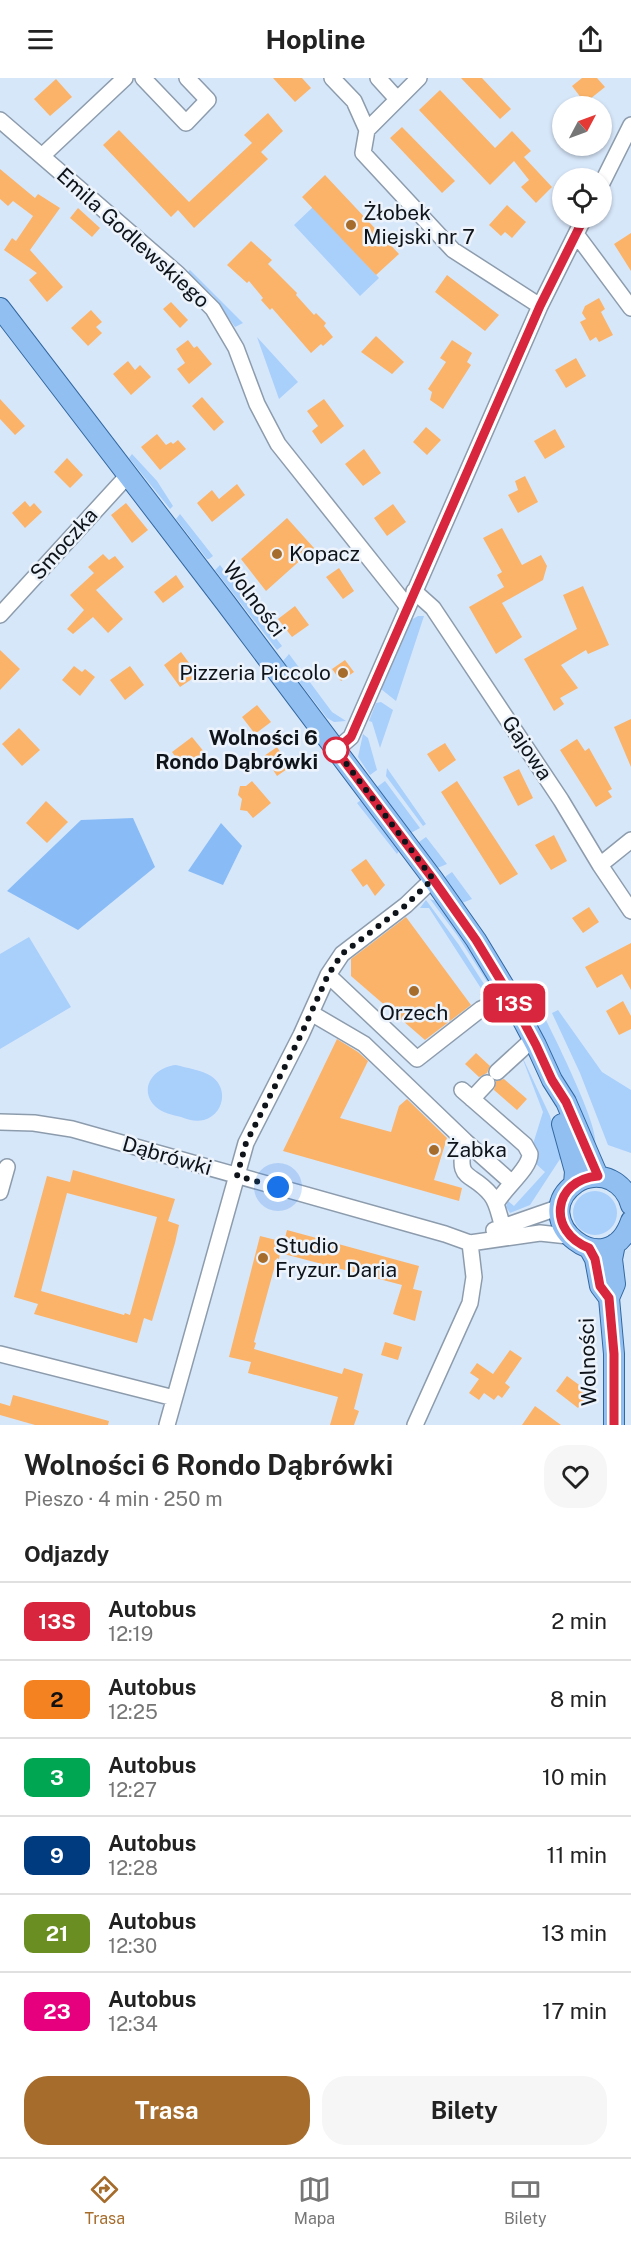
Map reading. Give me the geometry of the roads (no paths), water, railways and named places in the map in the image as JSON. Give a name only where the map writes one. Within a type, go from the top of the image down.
[{"type":"main road","name":"Wolności","points":[[0,308],[129,474],[433,879],[476,940],[510,996],[552,1080],[566,1102],[598,1176]]},
{"type":"main road","name":"Wolności","points":[[552,1080],[557,1108],[570,1145],[575,1171],[574,1184]]},
{"type":"main road","points":[[630,1200],[620,1186],[610,1179],[598,1176],[581,1180],[574,1184],[562,1199],[560,1217],[568,1236],[578,1244],[589,1248],[601,1248],[615,1244],[627,1231],[631,1221]]},
{"type":"main road","name":"Wolności","points":[[614,1425],[614,1354],[609,1298],[615,1284],[612,1259],[615,1244]]},
{"type":"main road","name":"Wolności","points":[[589,1248],[595,1259],[600,1286],[609,1298]]},
{"type":"street","points":[[42,156],[125,78]]},
{"type":"street","points":[[143,78],[186,123],[208,100],[188,78]]},
{"type":"street","points":[[332,78],[354,101],[367,130],[363,153],[453,250],[540,306]]},
{"type":"street","points":[[378,78],[397,99]]},
{"type":"street","points":[[367,130],[419,78]]},
{"type":"street","name":"Emila Godlewskiego","points":[[0,120],[178,274],[213,309],[236,348],[257,405],[278,444],[407,606]]},
{"type":"street","points":[[610,168],[631,125]]},
{"type":"street","points":[[336,750],[351,737],[540,306],[579,228]]},
{"type":"street","points":[[576,234],[631,308]]},
{"type":"street","name":"Smoczka","points":[[0,615],[129,474]]},
{"type":"street","name":"Gajowa","points":[[414,591],[433,608],[561,800],[631,911]]},
{"type":"street","points":[[600,865],[631,840]]},
{"type":"street","points":[[167,1425],[242,1152],[328,975],[342,954],[406,905],[433,879]]},
{"type":"street","points":[[328,975],[417,1059],[481,1009],[510,996]]},
{"type":"street","points":[[311,1013],[364,1044],[465,1142],[511,1182]]},
{"type":"street","points":[[496,1204],[511,1182],[528,1164],[530,1155],[528,1150],[467,1095],[492,1078],[533,1040]]},
{"type":"street","name":"Dąbrówki","points":[[0,1122],[34,1123],[72,1129],[446,1234],[470,1244]]},
{"type":"street","points":[[465,1142],[461,1158],[463,1171],[489,1192],[496,1204],[503,1227]]},
{"type":"street","points":[[0,1192],[7,1167]]},
{"type":"street","points":[[470,1244],[503,1227],[560,1207]]},
{"type":"street","points":[[470,1244],[540,1233],[568,1236]]},
{"type":"street","points":[[415,1425],[471,1303],[474,1277],[470,1244]]},
{"type":"street","points":[[0,1354],[174,1398]]},
{"type":"place","name":"Żłobek Miejski nr 7","points":[[351,225]]},
{"type":"place","name":"Kopacz","points":[[277,554]]},
{"type":"place","name":"Pizzeria Piccolo","points":[[343,673]]},
{"type":"place","name":"Wolności 6 Rondo Dąbrówki","points":[[336,750]]},
{"type":"place","name":"Orzech","points":[[414,991]]},
{"type":"place","name":"Żabka","points":[[434,1150]]},
{"type":"place","name":"Studio Fryzur. Daria","points":[[263,1258]]}]
